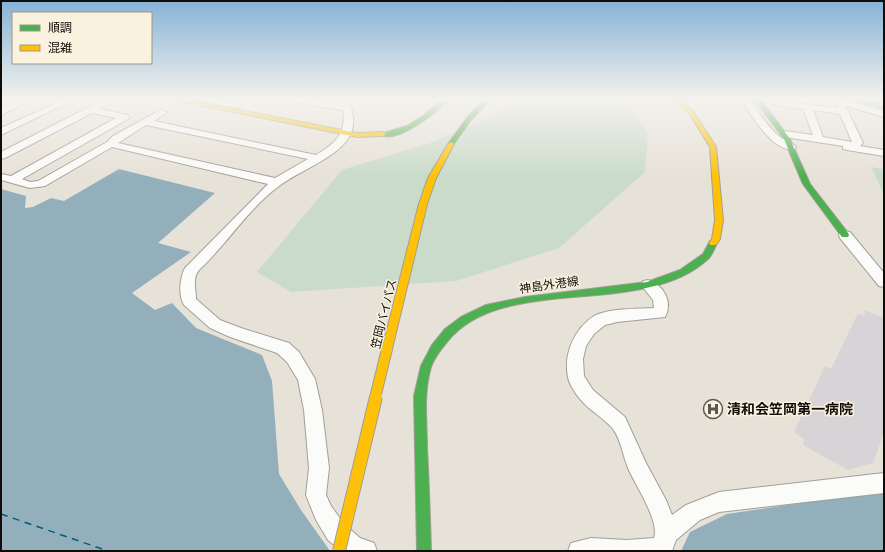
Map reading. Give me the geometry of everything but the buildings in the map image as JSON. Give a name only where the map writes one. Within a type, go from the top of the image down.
[{"type":"main road","points":[[300,125],[346,134],[379,135],[392,134],[405,130],[414,125]]},
{"type":"main road","name":"笠岡バイパス","points":[[339,551],[423,204],[432,178],[455,137],[465,125]]},
{"type":"main road","name":"神島外港線","points":[[424,551],[420,396],[426,366],[436,348],[449,332],[464,320],[486,309],[525,300],[648,285],[683,272],[706,256],[716,239],[719,220],[712,147],[700,125]]},
{"type":"main road","points":[[776,125],[788,140],[807,184],[845,235]]},
{"type":"street","points":[[1,132],[16,125]]},
{"type":"street","points":[[1,156],[63,125]]},
{"type":"street","points":[[12,180],[111,125]]},
{"type":"street","points":[[1,177],[30,185],[41,184],[111,144],[117,138],[141,125]]},
{"type":"street","points":[[159,125],[317,158]]},
{"type":"street","points":[[347,125],[346,134],[338,145],[276,182],[199,262],[190,269],[187,278],[189,301],[215,324],[236,333],[283,348],[293,357],[306,379],[313,410],[319,468],[316,495],[323,513],[336,532],[354,548],[366,551]]},
{"type":"street","points":[[763,125],[769,133],[782,144],[788,140],[819,139],[855,145],[858,144],[850,125]]},
{"type":"street","points":[[813,125],[819,139]]},
{"type":"street","points":[[788,140],[884,153]]},
{"type":"street","points":[[7,143],[20,147]]},
{"type":"street","points":[[111,144],[276,182]]},
{"type":"street","points":[[845,235],[884,282]]},
{"type":"street","points":[[648,285],[662,300],[663,306],[660,313],[617,316],[600,320],[588,330],[578,345],[575,359],[576,377],[587,395],[619,423],[627,438],[638,468],[659,507],[667,533]]},
{"type":"street","points":[[579,551],[589,548],[628,551],[662,548],[667,533],[693,512],[719,502],[884,483]]},
{"type":"green space","points":[[471,125],[642,125],[648,134],[645,172],[559,248],[456,281],[291,292],[257,272],[342,170],[436,141]]},
{"type":"green space","points":[[871,167],[884,169],[884,194]]},
{"type":"water","points":[[119,169],[215,193],[158,243],[191,252],[132,293],[155,310],[172,303],[196,328],[262,355],[272,381],[279,474],[301,510],[330,551],[1,551],[1,189],[26,196],[25,208],[33,207],[51,198],[64,201]]},
{"type":"water","points":[[884,491],[884,551],[681,551],[690,532],[727,514]]},
{"type":"ferry route","points":[[1,514],[108,551]]},
{"type":"traffic: fast","points":[[383,134],[401,131],[414,125]]},
{"type":"traffic: fast","points":[[451,144],[465,125]]},
{"type":"traffic: fast","points":[[776,125],[787,139],[807,184],[845,235]]},
{"type":"traffic: fast","points":[[424,551],[420,396],[426,366],[436,348],[449,332],[464,320],[486,309],[525,300],[648,285],[683,272],[706,256],[713,243]]},
{"type":"traffic: slow","points":[[304,125],[357,135],[383,134]]},
{"type":"traffic: slow","points":[[699,125],[713,147],[719,220],[716,239],[713,243]]},
{"type":"traffic: slow","points":[[387,349],[423,204],[432,178],[451,144]]},
{"type":"traffic: slow","points":[[339,551],[387,349]]},
{"type":"place","name":"清和会笠岡第一病院","points":[[713,409]]}]
